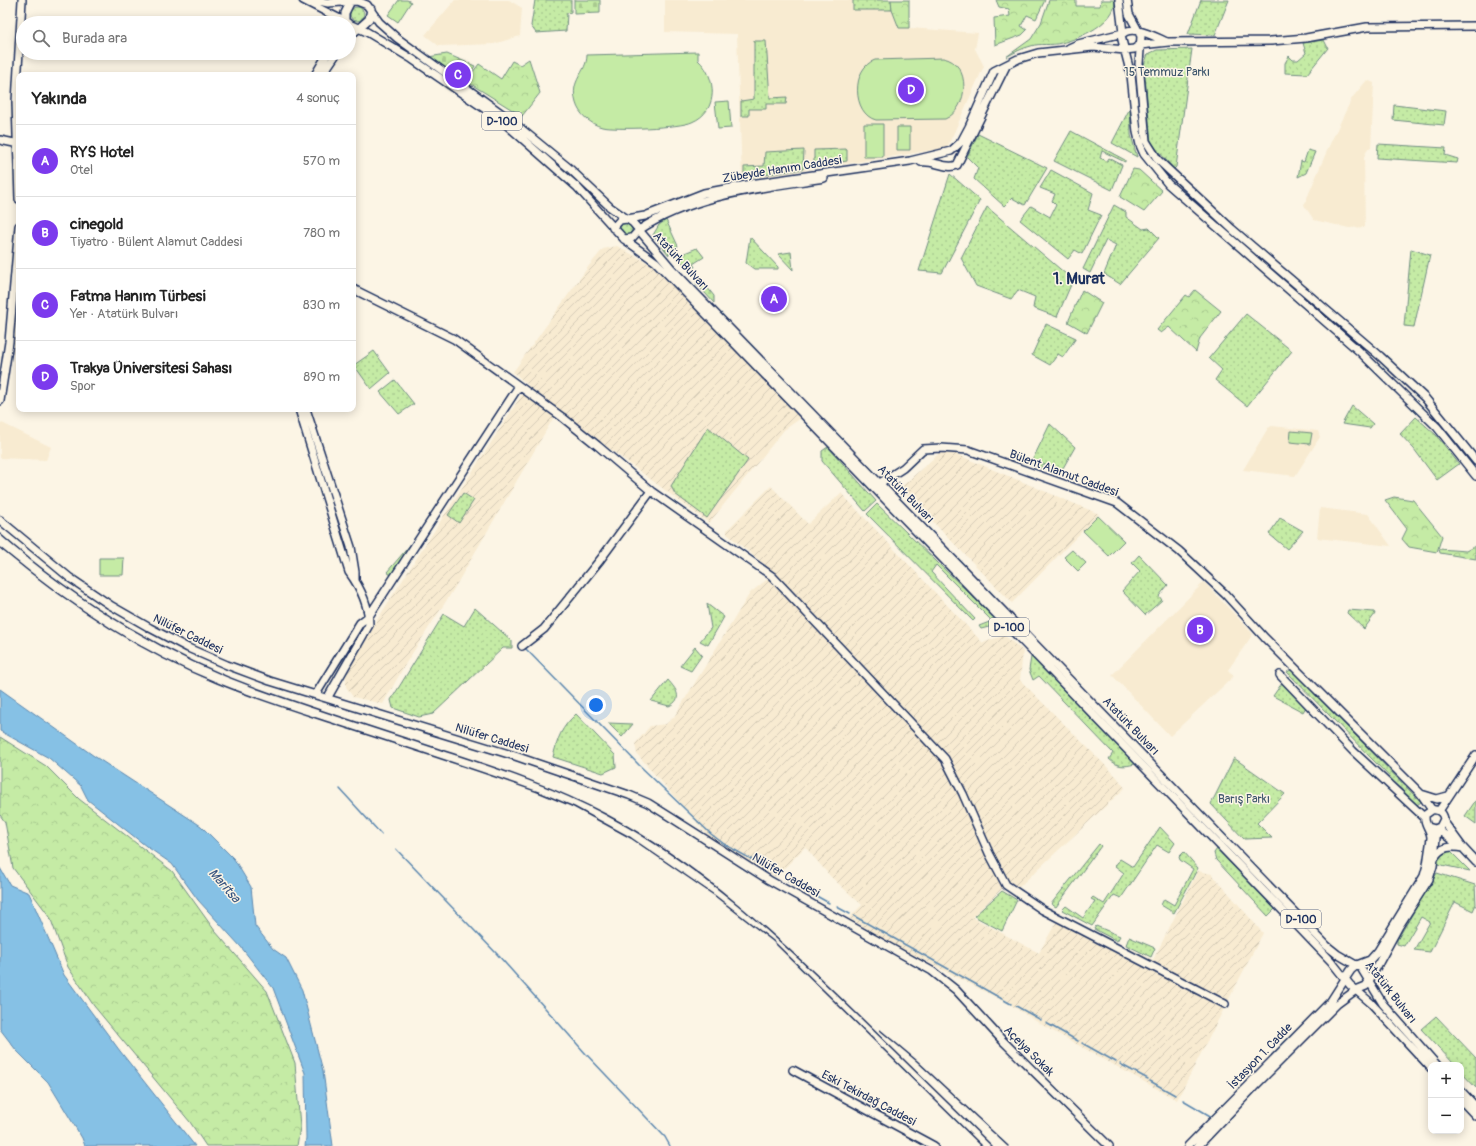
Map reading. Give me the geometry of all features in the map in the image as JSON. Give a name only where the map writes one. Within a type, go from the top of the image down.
[{"type":"main road","points":[[21,16],[22,0]]},
{"type":"main road","name":"Atatürk Bulvarı","points":[[303,0],[334,16]]},
{"type":"main road","points":[[315,0],[335,3],[351,0],[362,3],[371,9]]},
{"type":"main road","points":[[346,16],[345,12],[351,0]]},
{"type":"main road","points":[[356,31],[369,19],[371,9],[369,0]]},
{"type":"main road","points":[[1119,0],[1123,33],[1121,40],[1131,75],[1137,132],[1144,154],[1168,184],[1359,351],[1437,427],[1476,476]]},
{"type":"main road","points":[[1126,0],[1129,14],[1142,39],[1138,64],[1146,141],[1158,160],[1232,229],[1380,356],[1425,398],[1476,461]]},
{"type":"main road","name":"Atatürk Bulvarı","points":[[371,9],[379,22],[391,34],[508,118],[569,168],[610,207],[639,230],[672,269],[1326,945],[1336,954],[1361,968],[1383,1004],[1434,1062]]},
{"type":"main road","points":[[943,165],[945,153],[951,151],[961,142],[972,128],[1006,66],[1028,56],[1067,49],[1093,47],[1125,50],[1134,49],[1140,45],[1169,42],[1271,42],[1306,38],[1367,27],[1476,26]]},
{"type":"main road","name":"Atatürk Bulvarı","points":[[356,27],[412,59],[500,119],[572,182],[624,239],[644,253],[661,268],[1285,913],[1331,961],[1345,979],[1371,1003],[1428,1065]]},
{"type":"main road","points":[[1067,49],[1078,44],[1123,33],[1131,29],[1169,42]]},
{"type":"main road","points":[[16,72],[17,60]]},
{"type":"main road","points":[[323,72],[326,60]]},
{"type":"main road","points":[[318,72],[330,60]]},
{"type":"main road","name":"Zübeyde Hanım Caddesi","points":[[639,230],[664,215],[707,199],[723,195],[927,161],[952,167],[957,165],[972,128]]},
{"type":"main road","points":[[0,140],[16,144]]},
{"type":"main road","name":"Zübeyde Hanım Caddesi","points":[[627,219],[645,216],[704,193],[757,183],[910,161],[945,153]]},
{"type":"main road","points":[[614,228],[620,220],[627,219]]},
{"type":"main road","points":[[624,239],[632,238],[639,230]]},
{"type":"main road","points":[[0,401],[9,342],[16,261]]},
{"type":"main road","points":[[356,290],[450,337],[520,386],[598,446],[651,491],[772,576],[945,759],[963,794],[989,853],[1006,885],[1043,910],[1225,1004]]},
{"type":"main road","points":[[316,694],[337,663],[360,623],[369,616],[520,386]]},
{"type":"main road","points":[[300,412],[348,572],[359,586],[369,616],[369,625],[328,697]]},
{"type":"main road","points":[[307,412],[351,547],[356,572],[355,580]]},
{"type":"main road","name":"Bülent Alamut Caddesi","points":[[880,483],[903,468],[923,449],[941,448],[968,450],[1117,503],[1179,551],[1225,594],[1435,810]]},
{"type":"main road","points":[[522,646],[544,629],[600,560],[651,491]]},
{"type":"main road","name":"Nilüfer Caddesi","points":[[0,520],[70,578],[110,605],[150,628],[227,665],[278,683],[328,697],[589,780],[648,803],[769,880],[932,971]]},
{"type":"main road","points":[[1280,675],[1347,746],[1425,818],[1431,838],[1424,876],[1378,951],[1370,960],[1351,970],[1345,979]]},
{"type":"main road","points":[[1425,818],[1427,813],[1435,810],[1448,796],[1476,755]]},
{"type":"main road","points":[[1421,794],[1437,799],[1448,796]]},
{"type":"main road","points":[[1435,810],[1444,816],[1444,822],[1463,848],[1476,862]]},
{"type":"main road","points":[[1356,990],[1366,986],[1399,926],[1429,879],[1434,859],[1437,829],[1444,822]]},
{"type":"main road","points":[[1428,826],[1437,829],[1463,848]]},
{"type":"main road","points":[[1434,859],[1440,850],[1444,848],[1463,848]]},
{"type":"main road","name":"Açelya Sokak","points":[[932,971],[956,990],[1003,1041],[1108,1146]]},
{"type":"main road","name":"İstasyon 1. Cadde","points":[[1188,1146],[1331,1001],[1345,979]]},
{"type":"main road","name":"İstasyon 1. Cadde","points":[[1198,1146],[1335,1007],[1356,990]]},
{"type":"main road","name":"Eski Tekirdağ Caddesi","points":[[793,1070],[934,1146]]},
{"type":"main road","points":[[1464,1094],[1476,1107]]},
{"type":"main road","points":[[1464,1103],[1476,1116]]},
{"type":"shaded area","points":[[455,0],[509,0],[522,8],[520,36],[494,44],[439,46],[425,35]]},
{"type":"shaded area","points":[[665,0],[906,0],[910,28],[978,33],[975,49],[984,66],[947,148],[742,180],[737,34],[665,32]]},
{"type":"shaded area","points":[[1367,80],[1374,83],[1371,148],[1368,148],[1364,157],[1365,227],[1349,228],[1314,220],[1304,205],[1329,146],[1352,98]]},
{"type":"shaded area","points":[[617,246],[657,268],[801,418],[784,430],[709,523],[558,410],[452,592],[406,663],[383,704],[353,697],[346,687],[346,672],[377,620],[528,385],[513,372],[588,267],[603,249]]},
{"type":"shaded area","points":[[0,422],[51,447],[46,460],[0,458]]},
{"type":"shaded area","points":[[1272,426],[1318,431],[1320,437],[1295,476],[1243,470],[1268,428]]},
{"type":"shaded area","points":[[944,449],[1099,514],[1012,603],[900,488]]},
{"type":"shaded area","points":[[771,486],[808,524],[841,493],[983,643],[1004,635],[1023,651],[1020,680],[1117,777],[1125,788],[1019,887],[1003,888],[972,917],[1039,953],[1060,915],[1153,960],[1198,871],[1212,874],[1263,933],[1177,1100],[1042,1025],[1011,1005],[883,939],[849,918],[862,905],[830,876],[805,847],[776,877],[714,842],[637,754],[635,744],[650,726],[666,724],[674,717],[750,593],[775,573],[727,534],[727,530]]},
{"type":"shaded area","points":[[1320,508],[1368,514],[1391,546],[1317,538]]},
{"type":"shaded area","points":[[1204,582],[1253,634],[1228,670],[1234,676],[1170,736],[1112,675]]},
{"type":"green space","points":[[399,0],[407,0],[411,2],[398,22],[388,15]]},
{"type":"green space","points":[[535,0],[571,0],[571,12],[567,13],[566,31],[536,33],[531,26]]},
{"type":"green space","points":[[574,0],[600,0],[600,13],[574,14]]},
{"type":"green space","points":[[853,0],[891,0],[892,10],[853,10]]},
{"type":"green space","points":[[891,0],[909,0],[909,28],[899,28],[892,10]]},
{"type":"green space","points":[[996,0],[1045,0],[1036,19],[1027,15],[1021,26],[1027,30],[1022,35],[995,45],[994,18],[1010,16],[1009,9],[999,7]]},
{"type":"green space","points":[[1049,0],[1076,0],[1076,6],[1100,6],[1101,0],[1115,0],[1114,8],[1110,15],[1104,22],[1087,33],[1069,41],[1057,44],[1034,45],[1006,57],[1031,39],[1041,23]]},
{"type":"green space","points":[[1201,0],[1229,0],[1215,35],[1188,34]]},
{"type":"green space","points":[[354,7],[360,7],[364,11],[364,17],[360,21],[356,21],[356,16],[350,16],[350,11]]},
{"type":"green space","points":[[1324,40],[1328,48],[1307,74],[1285,73],[1285,63],[1289,56],[1293,60],[1298,60],[1306,53],[1303,43]]},
{"type":"green space","points":[[754,41],[766,41],[770,98],[787,97],[786,104],[766,104],[766,109],[749,109],[749,116],[741,116],[741,101],[754,99]]},
{"type":"green space","name":"15 Temmuz Parkı","points":[[1192,49],[1176,167],[1174,169],[1151,143],[1144,65],[1148,54],[1157,50]]},
{"type":"green space","points":[[698,52],[698,60],[709,75],[712,84],[712,93],[711,102],[707,110],[701,117],[692,122],[675,126],[609,128],[598,126],[589,121],[582,115],[577,107],[574,95],[576,82],[584,67],[587,55]]},
{"type":"green space","points":[[447,54],[475,66],[465,81],[428,57]]},
{"type":"green space","points":[[943,58],[952,62],[959,68],[963,77],[963,97],[953,114],[945,119],[876,120],[868,116],[862,109],[859,100],[858,81],[867,65],[875,60]]},
{"type":"green space","points":[[529,59],[540,93],[522,116],[466,81],[479,64],[501,79],[512,61],[520,65]]},
{"type":"green space","points":[[729,101],[731,128],[718,129],[715,102]]},
{"type":"green space","points":[[1394,105],[1446,111],[1444,125],[1393,120]]},
{"type":"green space","points":[[1130,108],[1131,135],[1137,157],[1112,143]]},
{"type":"green space","points":[[864,124],[883,124],[883,157],[864,157]]},
{"type":"green space","points":[[897,127],[910,127],[910,150],[897,150]]},
{"type":"green space","points":[[1071,131],[1125,160],[1125,162],[1102,151],[1100,158],[1107,161],[1109,158],[1122,165],[1112,190],[1054,161]]},
{"type":"green space","points":[[978,134],[1047,168],[1025,205],[1012,198],[1004,206],[974,179],[978,168],[967,157]]},
{"type":"green space","points":[[1378,144],[1446,148],[1445,155],[1458,159],[1457,163],[1377,158]]},
{"type":"green space","points":[[847,149],[847,161],[814,166],[814,150]]},
{"type":"green space","points":[[804,150],[803,169],[744,178],[744,167],[764,166],[765,152]]},
{"type":"green space","points":[[1308,150],[1315,152],[1306,173],[1298,177],[1301,161],[1304,162]]},
{"type":"green space","points":[[1133,169],[1139,170],[1162,191],[1144,212],[1120,197]]},
{"type":"green space","points":[[1051,170],[1093,193],[1088,210],[1101,215],[1082,254],[1075,250],[1068,259],[1020,220],[1031,206],[1050,217],[1056,205],[1052,201],[1055,194],[1040,188]]},
{"type":"green space","points":[[950,174],[980,200],[942,273],[919,271]]},
{"type":"green space","points":[[1114,205],[1126,212],[1126,217],[1143,229],[1149,228],[1159,238],[1120,284],[1104,274],[1116,245],[1106,240],[1090,273],[1083,269]]},
{"type":"green space","points":[[987,207],[1073,280],[1057,317],[1033,308],[1035,297],[1018,290],[1011,299],[976,286],[961,258]]},
{"type":"green space","points":[[666,220],[678,246],[669,255],[653,235],[659,225]]},
{"type":"green space","points":[[624,223],[628,223],[632,229],[628,235],[624,235],[620,231],[620,227]]},
{"type":"green space","points":[[750,237],[778,267],[778,269],[754,269],[746,263]]},
{"type":"green space","points":[[697,248],[704,257],[693,264],[695,267],[690,271],[677,256]]},
{"type":"green space","points":[[1411,249],[1430,255],[1414,327],[1404,326]]},
{"type":"green space","points":[[791,252],[793,270],[778,254]]},
{"type":"green space","points":[[703,282],[714,296],[714,303],[696,283]]},
{"type":"green space","points":[[1082,290],[1102,303],[1087,333],[1068,322]]},
{"type":"green space","points":[[1195,290],[1221,311],[1200,338],[1196,352],[1169,327],[1161,333],[1157,330],[1186,295],[1189,297]]},
{"type":"green space","points":[[1246,314],[1292,351],[1247,406],[1215,380],[1222,370],[1209,358]]},
{"type":"green space","points":[[1046,324],[1076,338],[1063,357],[1058,354],[1050,365],[1032,355]]},
{"type":"green space","points":[[374,351],[390,373],[371,389],[356,368],[356,364]]},
{"type":"green space","points":[[395,380],[414,404],[399,414],[380,392]]},
{"type":"green space","points":[[1352,406],[1373,424],[1370,428],[1342,424]]},
{"type":"green space","points":[[1416,417],[1436,435],[1459,464],[1437,480],[1414,449],[1400,434]]},
{"type":"green space","points":[[1050,424],[1075,447],[1063,468],[1057,469],[1043,464],[1041,469],[1031,463]]},
{"type":"green space","points":[[708,427],[748,460],[707,518],[675,494],[671,486]]},
{"type":"green space","points":[[1291,431],[1312,433],[1310,444],[1290,442]]},
{"type":"green space","points":[[828,447],[876,501],[865,511],[822,461],[822,451]]},
{"type":"green space","points":[[463,493],[474,500],[459,523],[448,515]]},
{"type":"green space","points":[[1394,497],[1413,500],[1442,536],[1437,552],[1409,547],[1402,539],[1407,529],[1385,500]]},
{"type":"green space","points":[[877,504],[997,620],[997,625],[981,629],[979,626],[992,621],[936,565],[931,572],[975,619],[973,621],[867,514]]},
{"type":"green space","points":[[1098,516],[1124,541],[1109,556],[1083,531]]},
{"type":"green space","points":[[1280,518],[1303,531],[1287,549],[1269,534]]},
{"type":"green space","points":[[416,538],[392,576],[387,572]]},
{"type":"green space","points":[[1475,546],[1476,559],[1440,553],[1439,549],[1466,551]]},
{"type":"green space","points":[[1072,550],[1086,563],[1078,571],[1064,557]]},
{"type":"green space","points":[[1139,555],[1168,585],[1159,596],[1162,600],[1145,615],[1122,591],[1140,571],[1132,563]]},
{"type":"green space","points":[[99,558],[124,558],[123,575],[99,575]]},
{"type":"green space","points":[[707,604],[724,617],[708,645],[700,641],[711,628]]},
{"type":"green space","points":[[475,608],[512,641],[512,648],[503,648],[433,714],[419,717],[393,708],[391,700],[444,614],[464,626]]},
{"type":"green space","points":[[1348,610],[1374,612],[1375,614],[1364,629],[1347,613]]},
{"type":"green space","points":[[695,647],[702,655],[691,671],[680,666]]},
{"type":"green space","points":[[1031,657],[1135,764],[1121,766],[1115,764],[1109,759],[1113,753],[1039,676],[1033,680],[1029,670]]},
{"type":"green space","points":[[1291,670],[1421,802],[1417,805],[1287,672]]},
{"type":"green space","points":[[668,680],[676,690],[677,697],[674,703],[669,706],[651,701]]},
{"type":"green space","points":[[1282,683],[1306,707],[1303,712],[1273,696]]},
{"type":"green space","points":[[576,714],[615,755],[616,767],[603,773],[553,757],[561,733]]},
{"type":"green space","points":[[608,723],[633,724],[622,737]]},
{"type":"green space","points":[[0,737],[46,766],[79,799],[172,871],[215,931],[267,991],[295,1063],[300,1127],[297,1146],[206,1146],[190,1122],[94,1006],[68,967],[50,917],[13,868],[5,822],[0,815]]},
{"type":"green space","name":"Barış Parkı","points":[[1234,758],[1285,794],[1257,823],[1272,838],[1244,839],[1211,804]]},
{"type":"green space","points":[[1476,800],[1476,824],[1465,816]]},
{"type":"green space","points":[[1160,827],[1175,843],[1169,852],[1157,845],[1121,898],[1114,895],[1092,926],[1062,910],[1066,906],[1083,918],[1095,901],[1091,899],[1093,897],[1104,904],[1124,873],[1115,866],[1120,859],[1133,867]]},
{"type":"green space","points":[[1099,844],[1101,846],[1056,907],[1051,904]]},
{"type":"green space","points":[[1217,849],[1275,909],[1268,916],[1216,860],[1214,853]]},
{"type":"green space","points":[[1450,851],[1470,871],[1437,864],[1439,856]]},
{"type":"green space","points":[[1184,852],[1198,868],[1174,913],[1161,905],[1164,899],[1174,905],[1193,869],[1180,860],[1179,857]]},
{"type":"green space","points":[[1437,873],[1475,885],[1476,904],[1473,911],[1455,902],[1430,952],[1414,950],[1430,922],[1421,917],[1404,946],[1397,944],[1397,940]]},
{"type":"green space","points":[[1002,891],[1017,900],[1002,931],[974,916]]},
{"type":"green space","points":[[1096,926],[1120,936],[1117,941],[1094,929]]},
{"type":"green space","points":[[1129,937],[1155,948],[1151,957],[1126,945]]},
{"type":"green space","points":[[1436,1016],[1476,1058],[1476,1088],[1464,1075],[1464,1062],[1452,1062],[1421,1029]]},
{"type":"water","name":"Maritsa","points":[[0,689],[94,756],[201,826],[234,859],[251,887],[255,926],[273,949],[286,958],[302,990],[323,1071],[333,1146],[305,1146],[305,1073],[273,988],[241,947],[198,900],[172,864],[146,846],[88,800],[81,786],[49,758],[0,731]]},
{"type":"water","points":[[0,868],[10,885],[29,893],[64,975],[120,1051],[195,1146],[85,1146],[82,1138],[48,1082],[16,1050],[0,1029]]},
{"type":"waterway","points":[[525,648],[639,765],[711,834],[724,844],[778,874]]},
{"type":"waterway","points":[[340,789],[381,834]]},
{"type":"waterway","points":[[396,849],[497,954],[586,1054],[665,1137],[670,1146]]},
{"type":"waterway","points":[[786,879],[829,903]]},
{"type":"waterway","points":[[837,907],[850,914]]},
{"type":"waterway","points":[[854,916],[1011,1004]]},
{"type":"waterway","points":[[1016,1006],[1041,1020]]},
{"type":"waterway","points":[[1046,1023],[1078,1041]]},
{"type":"waterway","points":[[1082,1043],[1116,1062]]},
{"type":"waterway","points":[[1120,1064],[1148,1079]]},
{"type":"waterway","points":[[1150,1081],[1175,1095]]},
{"type":"waterway","points":[[1183,1100],[1212,1117]]},
{"type":"railway","points":[[0,534],[61,583],[94,606],[128,627],[197,664],[270,693],[471,759],[529,780],[568,796],[605,814],[640,834],[674,856],[738,904],[827,985],[992,1146]]},
{"type":"railway","points":[[0,548],[50,587],[103,624],[158,656],[187,670],[272,704],[538,792],[574,807],[631,838],[714,895],[773,941],[982,1146]]},
{"type":"railway","points":[[880,1030],[917,1061],[1008,1146]]},
{"type":"place","name":"Fatma Hanım Türbesi","points":[[458,75]]},
{"type":"place","name":"Trakya Üniversitesi Sahası","points":[[911,90]]},
{"type":"place","name":"RYS Hotel","points":[[774,299]]},
{"type":"place","name":"cinegold","points":[[1200,630]]},
{"type":"district","name":"1. Murat","points":[[1079,278]]}]
